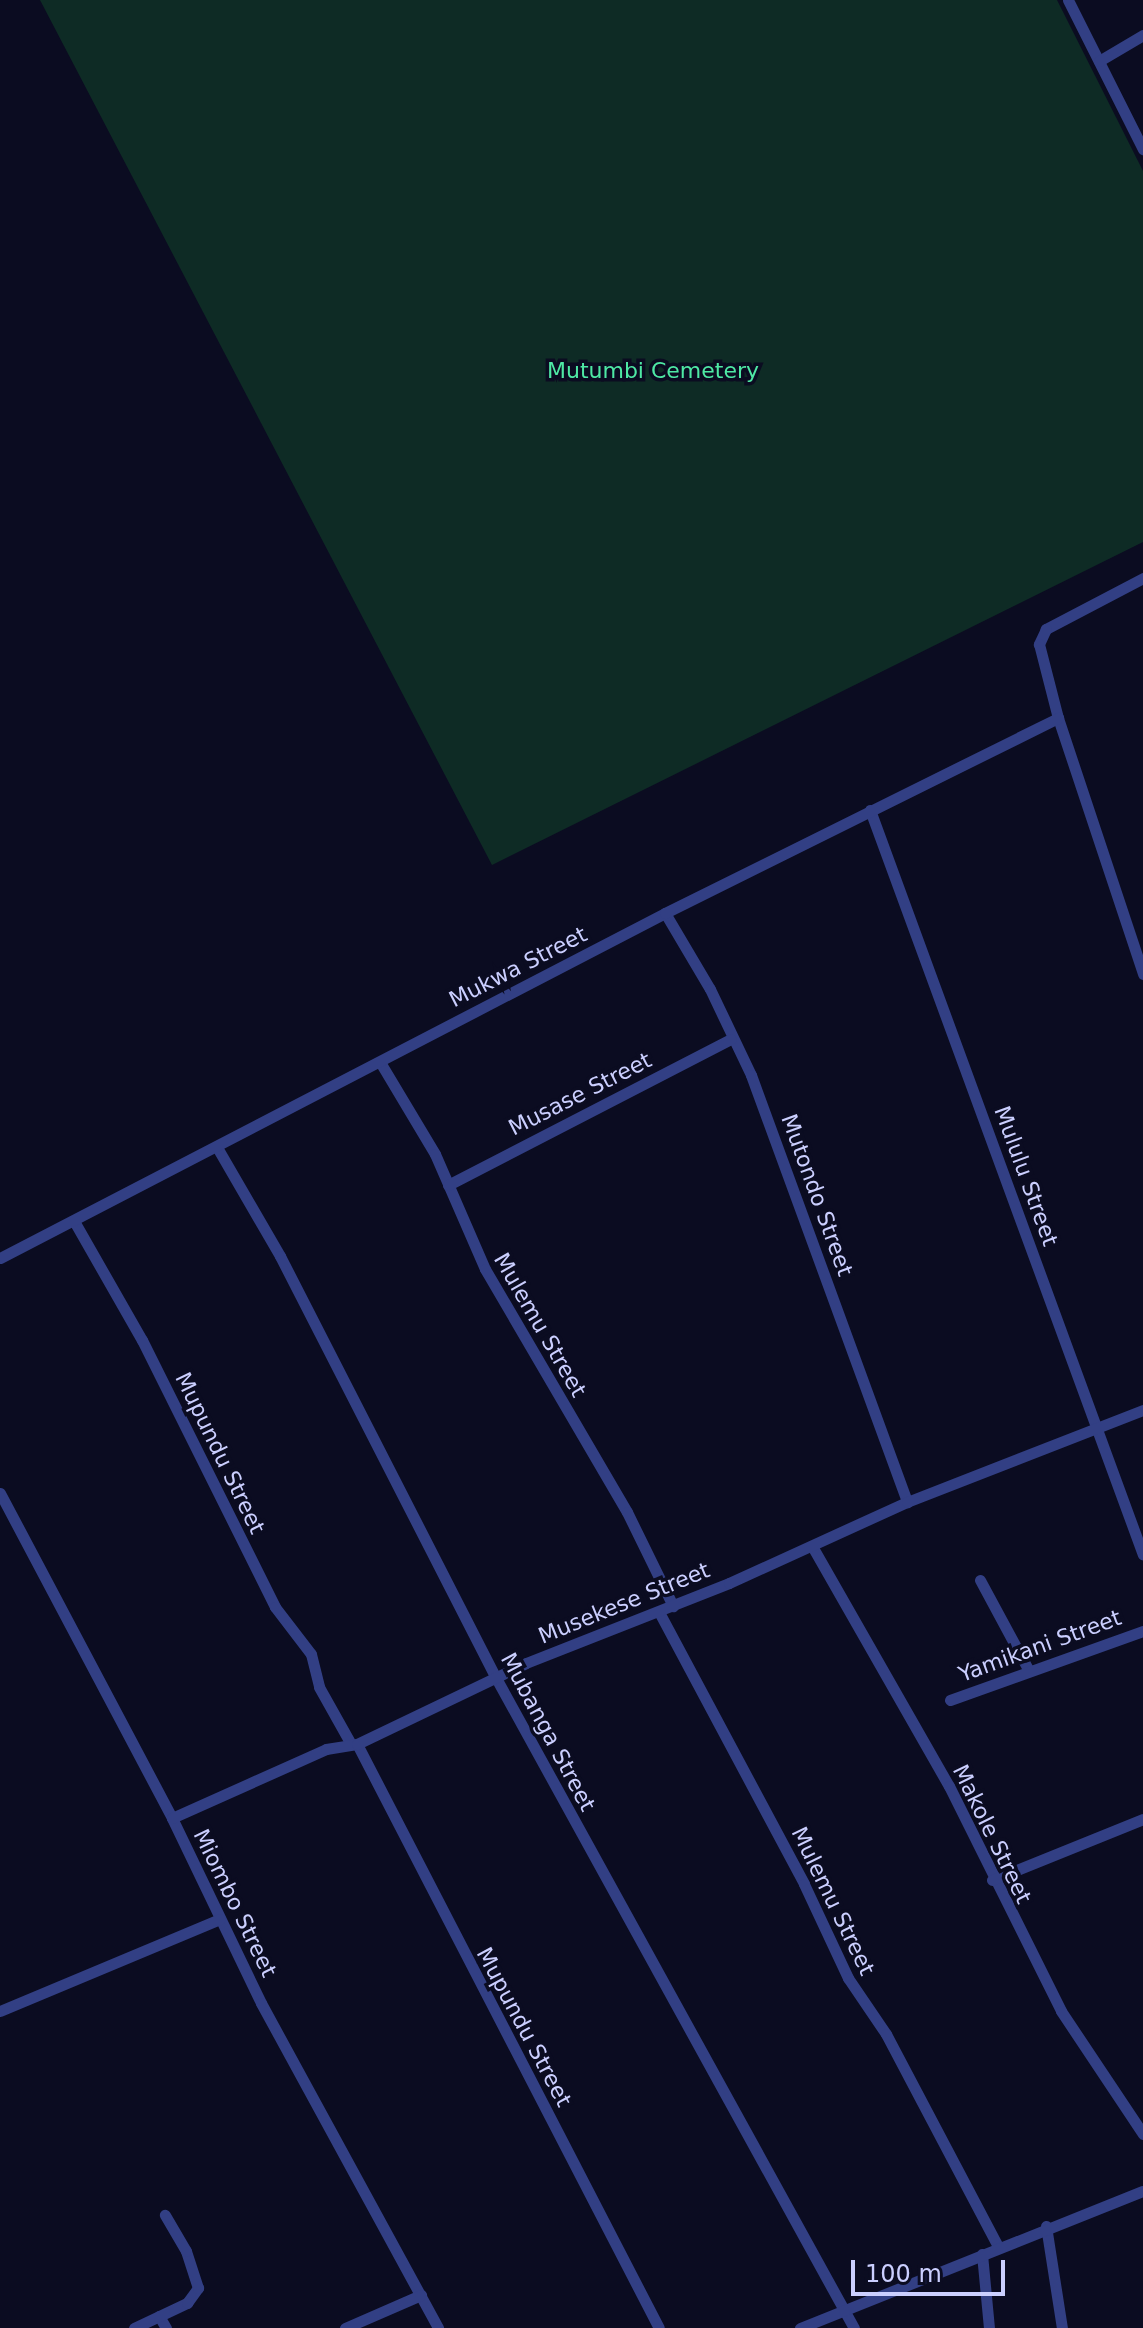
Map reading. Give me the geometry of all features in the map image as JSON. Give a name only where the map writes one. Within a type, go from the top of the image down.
[{"type":"street","points":[[1068,0],[1143,149]]},
{"type":"street","points":[[1099,61],[1143,35]]},
{"type":"street","points":[[1143,578],[1041,635],[1058,718],[1143,974]]},
{"type":"street","name":"Mukwa Street","points":[[0,1258],[218,1149],[665,913],[1058,718]]},
{"type":"street","name":"Mululu Street","points":[[870,810],[1093,1429],[1143,1555]]},
{"type":"street","name":"Mutondo Street","points":[[665,913],[710,989],[731,1039],[751,1075],[907,1502]]},
{"type":"street","name":"Musase Street","points":[[448,1185],[731,1039]]},
{"type":"street","name":"Mulemu Street","points":[[380,1062],[448,1185],[479,1258],[627,1512],[673,1606]]},
{"type":"street","name":"Mubanga Street","points":[[218,1149],[280,1256],[496,1678],[854,2328]]},
{"type":"street","name":"Mupundu Street","points":[[74,1221],[142,1340],[275,1607],[311,1654],[319,1687],[354,1744],[659,2328]]},
{"type":"street","name":"Musekese Street","points":[[172,1818],[326,1749],[354,1744],[496,1678],[659,1612],[907,1502],[1143,1410]]},
{"type":"street","name":"Miombo Street","points":[[0,1493],[172,1818],[220,1919],[438,2328]]},
{"type":"street","name":"Makole Street","points":[[812,1546],[949,1786],[992,1880],[1061,2011],[1143,2134]]},
{"type":"street","points":[[980,1580],[1029,1671]]},
{"type":"street","name":"Mulemu Street","points":[[659,1612],[804,1884],[848,1978],[886,2034],[998,2246]]},
{"type":"street","name":"Yamikani Street","points":[[950,1700],[1143,1631]]},
{"type":"street","points":[[992,1880],[1143,1819]]},
{"type":"street","points":[[0,2011],[88,1978],[220,1919]]},
{"type":"street","points":[[800,2328],[1046,2226],[1143,2191]]},
{"type":"street","points":[[134,2328],[187,2303],[198,2288],[186,2251],[165,2215]]},
{"type":"street","points":[[1046,2226],[1062,2328]]},
{"type":"street","points":[[982,2254],[989,2328]]},
{"type":"street","points":[[345,2328],[421,2295]]},
{"type":"street","points":[[159,2316],[166,2328]]},
{"type":"green space","name":"Mutumbi Cemetery","points":[[40,0],[1057,0],[1143,171],[1143,542],[492,865]]}]
